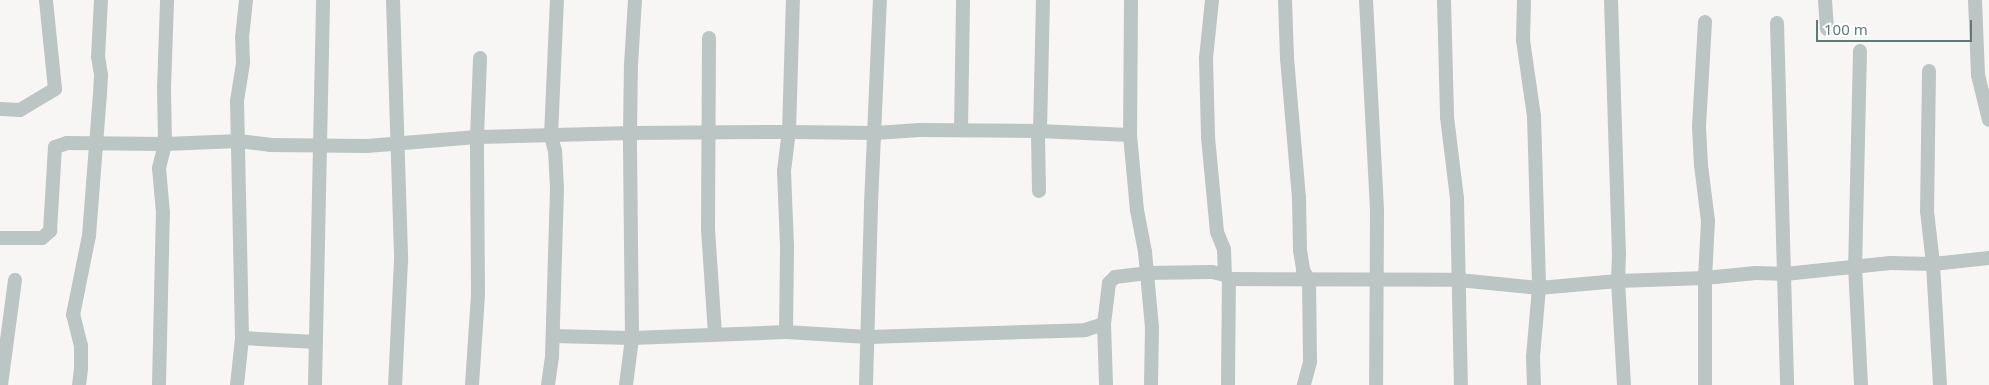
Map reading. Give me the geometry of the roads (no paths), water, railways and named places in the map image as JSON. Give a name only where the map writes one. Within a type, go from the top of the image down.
[{"type":"street","points":[[0,109],[20,110],[54,89],[46,0]]},
{"type":"street","points":[[79,385],[81,346],[73,315],[89,236],[100,94],[98,57],[101,0]]},
{"type":"street","points":[[159,385],[163,213],[159,168],[165,144],[164,88],[167,0]]},
{"type":"street","points":[[237,385],[242,338],[237,100],[242,62],[242,38],[246,0]]},
{"type":"street","points":[[315,385],[323,0]]},
{"type":"street","points":[[393,0],[394,93],[399,144],[401,260],[395,385]]},
{"type":"street","points":[[548,385],[553,336],[557,188],[555,151],[551,136],[557,0]]},
{"type":"street","points":[[626,385],[632,338],[630,133],[631,65],[635,0]]},
{"type":"street","points":[[786,332],[787,246],[784,171],[789,132],[793,0]]},
{"type":"street","points":[[866,385],[880,0]]},
{"type":"street","points":[[961,130],[963,0]]},
{"type":"street","points":[[1039,191],[1043,0]]},
{"type":"street","points":[[1131,0],[1130,135],[1137,210],[1147,273],[1152,327],[1151,385]]},
{"type":"street","points":[[1212,0],[1206,58],[1208,137],[1217,232],[1224,249],[1227,277],[1228,385]]},
{"type":"street","points":[[1285,0],[1287,58],[1299,198],[1300,250],[1303,270],[1309,280],[1310,362],[1304,385]]},
{"type":"street","points":[[1366,0],[1377,212],[1376,385]]},
{"type":"street","points":[[1444,0],[1447,118],[1457,199],[1461,385]]},
{"type":"street","points":[[1524,0],[1523,40],[1534,116],[1539,288],[1533,357],[1534,385]]},
{"type":"street","points":[[1611,0],[1619,253],[1618,281],[1624,385]]},
{"type":"street","points":[[1825,0],[1827,29]]},
{"type":"street","points":[[1975,0],[1978,75],[1989,120]]},
{"type":"street","points":[[1704,22],[1699,127],[1701,164],[1708,221],[1705,278],[1705,385]]},
{"type":"street","points":[[1777,23],[1787,385]]},
{"type":"street","points":[[709,38],[708,229],[715,334]]},
{"type":"street","points":[[1860,51],[1855,266],[1861,385]]},
{"type":"street","points":[[472,385],[478,295],[477,137],[480,58]]},
{"type":"street","points":[[1929,70],[1927,211],[1933,264],[1940,385]]},
{"type":"street","points":[[0,238],[42,238],[50,231],[56,147],[67,143],[165,144],[239,142],[270,145],[320,144],[367,146],[477,137],[630,133],[789,132],[875,134],[920,130],[1039,131],[1130,135]]},
{"type":"street","points":[[1106,385],[1104,324],[1109,283],[1115,277],[1147,273],[1212,272],[1227,277],[1309,280],[1377,278],[1460,280],[1539,288],[1618,281],[1705,278],[1756,273],[1785,274],[1890,263],[1933,264],[1989,258]]},
{"type":"street","points":[[1,385],[14,280]]},
{"type":"street","points":[[553,336],[632,338],[786,332],[868,337],[1065,332],[1085,330],[1104,324]]},
{"type":"street","points":[[242,338],[316,342]]}]
